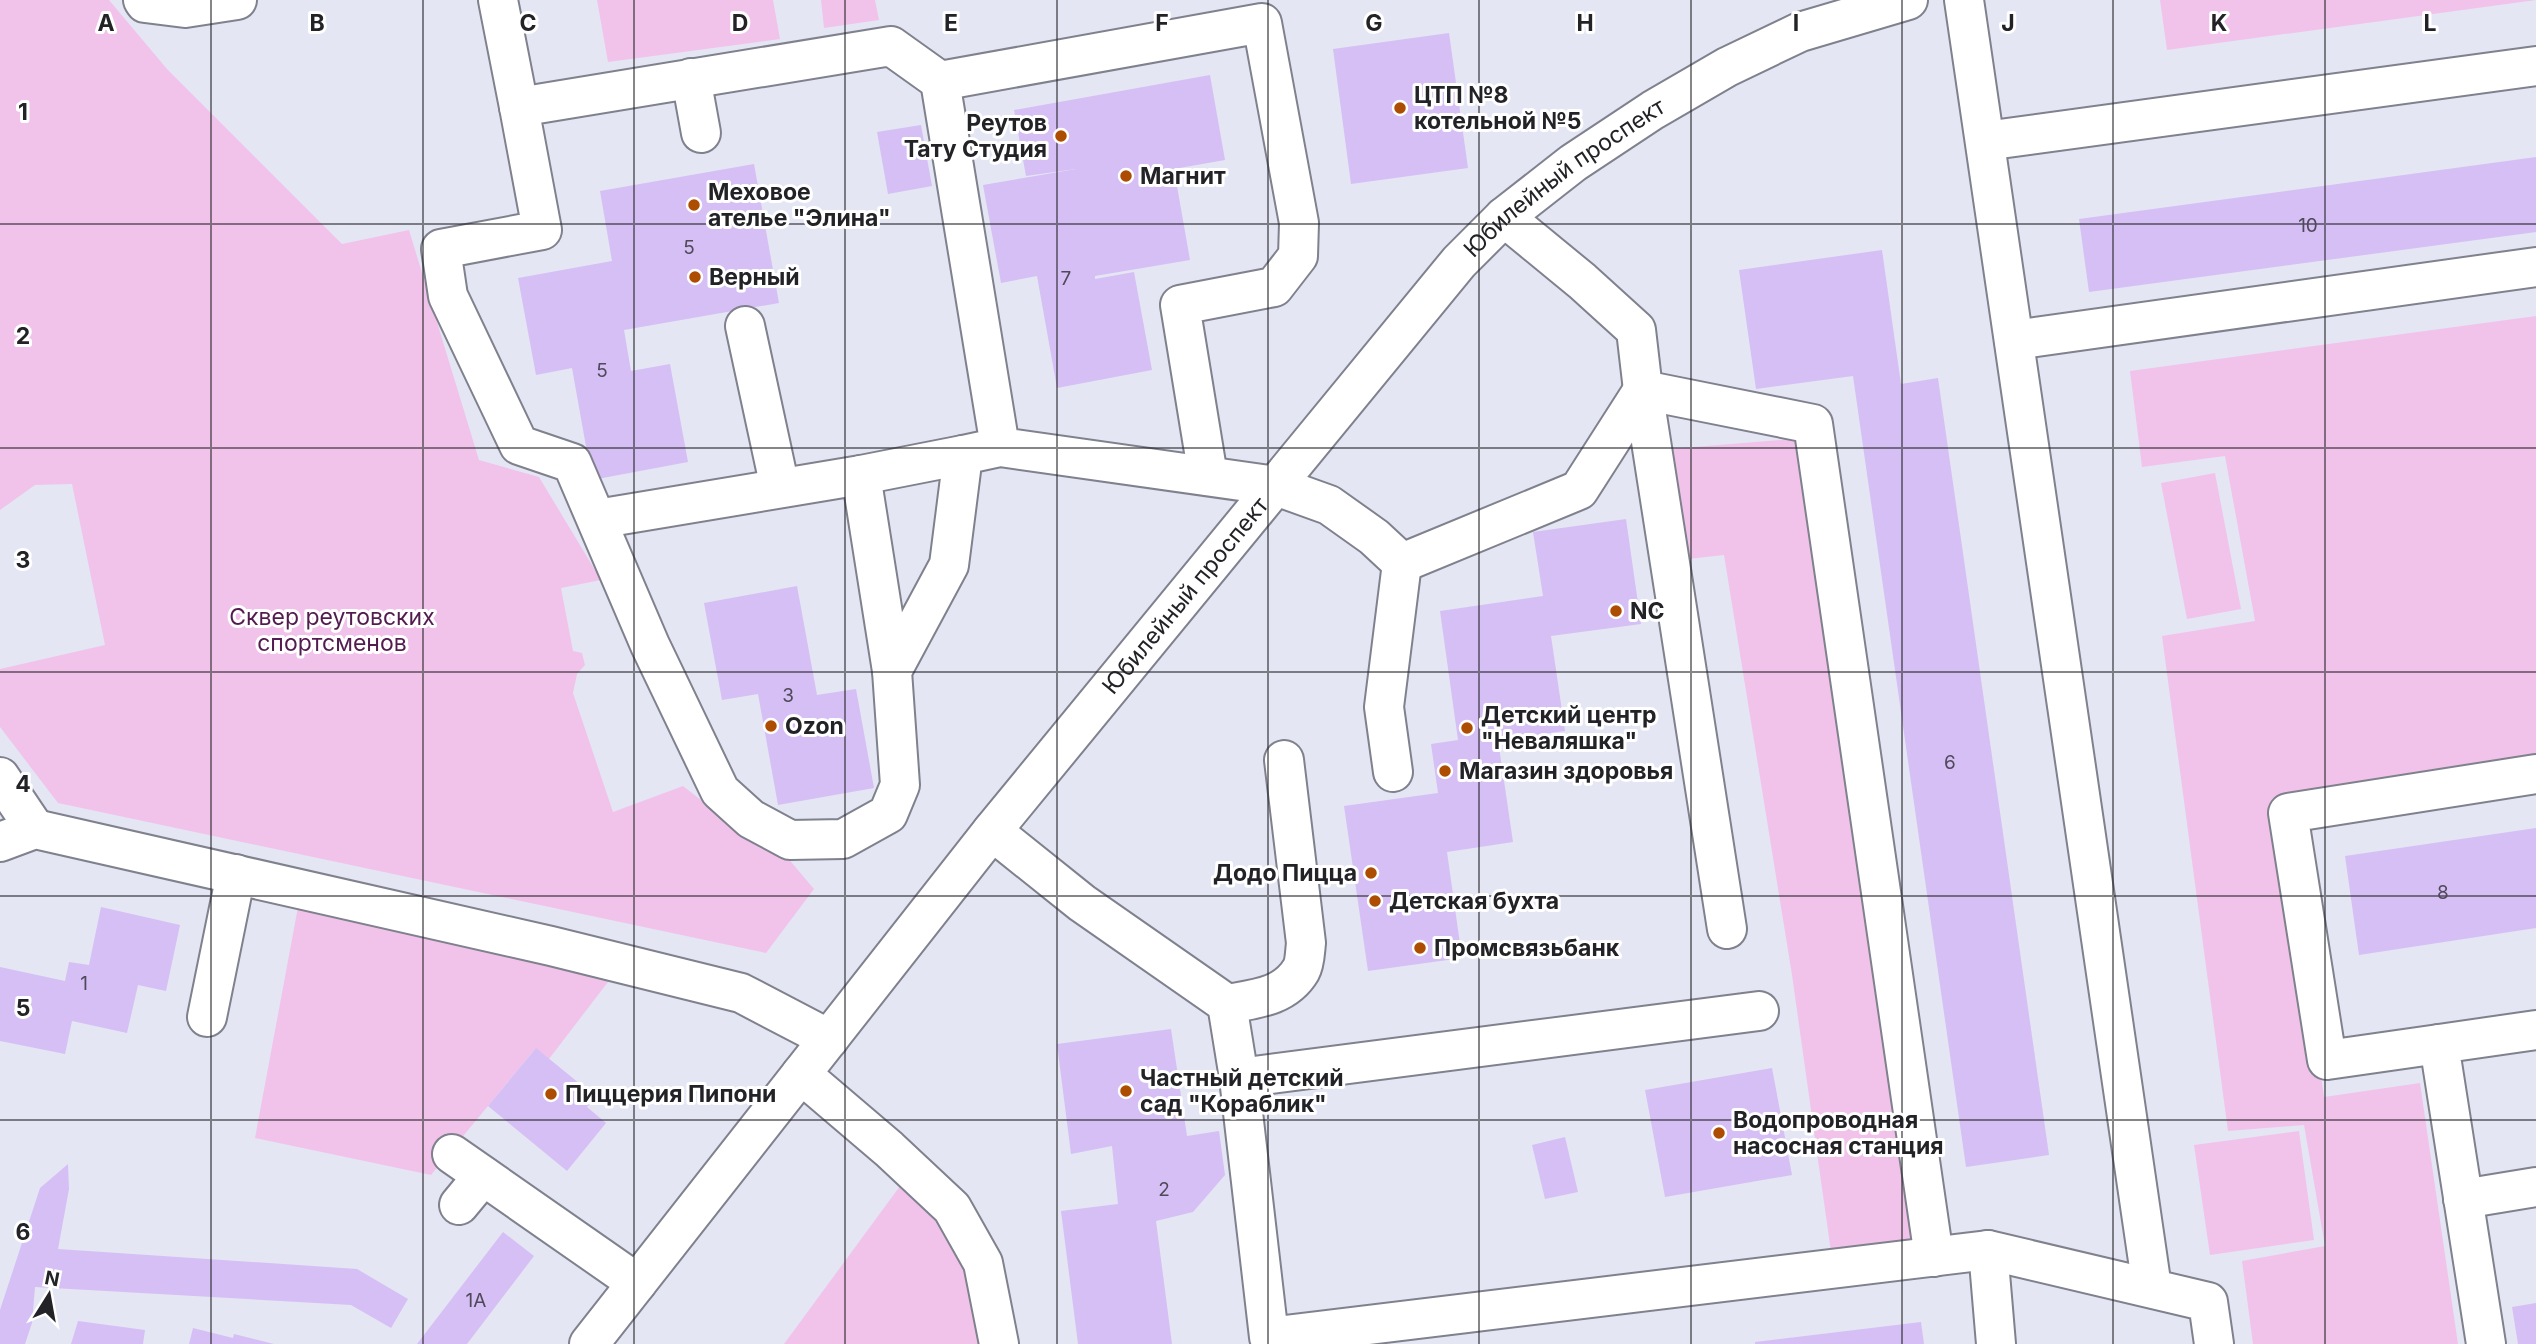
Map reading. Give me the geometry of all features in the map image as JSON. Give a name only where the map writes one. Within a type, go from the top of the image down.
[{"type":"street","points":[[143,0],[185,8],[237,0]]},
{"type":"street","points":[[498,0],[542,230],[440,248],[448,296],[519,445],[572,463],[650,645],[720,791],[751,819],[790,840],[843,839],[888,814],[900,785],[892,671],[861,475]]},
{"type":"street","name":"Юбилейный проспект","points":[[602,1339],[637,1283],[992,831],[1459,262],[1504,217],[1573,163],[1653,110],[1727,67],[1797,16],[1908,0]]},
{"type":"street","points":[[1964,0],[2152,1288]]},
{"type":"street","points":[[519,107],[891,46],[940,80],[1262,23],[1299,223],[1298,256],[1273,287],[1180,305],[1208,476]]},
{"type":"street","points":[[1985,141],[2536,66]]},
{"type":"street","points":[[691,78],[701,133]]},
{"type":"street","points":[[940,80],[1000,447]]},
{"type":"street","points":[[1504,217],[1582,281],[1636,330],[1727,929]]},
{"type":"street","points":[[2014,340],[2536,267]]},
{"type":"street","points":[[745,326],[780,488]]},
{"type":"street","points":[[1402,563],[1579,490],[1643,390]]},
{"type":"street","points":[[1643,390],[1813,424],[1934,1257]]},
{"type":"street","points":[[597,519],[861,475],[1000,447],[1276,486],[1329,505],[1374,537],[1402,563]]},
{"type":"street","points":[[892,671],[949,565],[963,455]]},
{"type":"street","points":[[1393,772],[1384,707],[1402,563]]},
{"type":"street","points":[[1227,1004],[1270,996],[1284,989],[1301,969],[1306,943],[1284,760]]},
{"type":"street","points":[[2536,774],[2288,813],[2327,1060],[2536,1030]]},
{"type":"street","points":[[0,777],[18,835],[236,874],[741,993],[829,1039]]},
{"type":"street","points":[[992,831],[1083,903],[1227,1004],[1240,1078],[1268,1341],[1794,1258],[1934,1257],[1988,1250],[2208,1302],[2214,1344]]},
{"type":"street","points":[[207,1017],[236,874]]},
{"type":"street","points":[[1240,1078],[1759,1012]]},
{"type":"street","points":[[2439,1045],[2486,1344]]},
{"type":"street","points":[[801,1074],[889,1149],[952,1208],[983,1263],[999,1344]]},
{"type":"street","points":[[452,1154],[637,1283]]},
{"type":"street","points":[[459,1205],[483,1176]]},
{"type":"street","points":[[2463,1199],[2536,1187]]},
{"type":"street","points":[[1988,1250],[1996,1344]]},
{"type":"green space","name":"Сквер реутовских спортсменов","points":[[0,0],[109,0],[167,69],[342,244],[409,230],[479,460],[539,477],[601,580],[561,588],[573,651],[582,653],[585,665],[577,674],[573,693],[613,812],[683,786],[737,828],[776,844],[814,889],[766,953],[58,803],[0,727],[0,669],[105,645],[72,484],[35,485],[0,510]]},
{"type":"green space","points":[[597,0],[773,0],[780,39],[608,62]]},
{"type":"green space","points":[[821,0],[875,0],[879,20],[824,28]]},
{"type":"green space","points":[[2160,0],[2536,0],[2167,50]]},
{"type":"green space","points":[[2536,316],[2536,771],[2284,813],[2324,1097],[2420,1083],[2458,1344],[2253,1344],[2242,1261],[2325,1246],[2304,1125],[2228,1131],[2162,636],[2255,621],[2225,456],[2142,467],[2130,371]]},
{"type":"green space","points":[[1805,438],[1923,1248],[1832,1259],[1792,975],[1724,555],[1688,559],[1670,449]]},
{"type":"green space","points":[[2215,473],[2241,609],[2187,619],[2161,483]]},
{"type":"green space","points":[[298,907],[611,978],[549,1059],[535,1049],[431,1175],[255,1138]]},
{"type":"green space","points":[[2299,1131],[2314,1240],[2210,1255],[2194,1145]]},
{"type":"green space","points":[[903,1182],[968,1256],[979,1344],[784,1344]]},
{"type":"building","name":"ЦТП №8 котельной №5","points":[[1449,33],[1468,168],[1351,184],[1333,49]]},
{"type":"building","points":[[1210,75],[1225,160],[1174,169],[1190,260],[1095,276],[1095,279],[1134,272],[1152,370],[1057,388],[1037,276],[1001,283],[983,185],[1076,169],[1026,176],[1014,110]]},
{"type":"building","points":[[921,125],[932,186],[888,194],[877,132]]},
{"type":"building","points":[[2536,157],[2536,232],[2089,292],[2079,219]]},
{"type":"building","points":[[754,164],[779,303],[624,330],[631,371],[670,364],[688,462],[592,480],[572,368],[536,375],[518,278],[612,261],[600,191]]},
{"type":"building","points":[[1882,250],[1901,384],[1938,378],[2049,1155],[1966,1167],[1853,376],[1756,389],[1739,270]]},
{"type":"building","points":[[1626,519],[1641,624],[1551,636],[1565,731],[1498,740],[1513,842],[1447,852],[1462,958],[1368,971],[1344,806],[1438,793],[1431,744],[1458,740],[1440,611],[1543,596],[1533,532]]},
{"type":"building","points":[[797,586],[817,695],[856,689],[874,788],[778,805],[758,694],[722,700],[704,603]]},
{"type":"building","points":[[2536,828],[2536,928],[2359,955],[2345,856]]},
{"type":"building","points":[[101,907],[180,925],[166,991],[138,985],[127,1033],[72,1021],[65,1054],[0,1041],[0,967],[65,981],[69,962],[89,965]]},
{"type":"building","points":[[1171,1029],[1187,1136],[1219,1131],[1225,1175],[1193,1212],[1156,1221],[1172,1344],[1078,1344],[1061,1211],[1118,1204],[1112,1146],[1071,1154],[1057,1044]]},
{"type":"building","points":[[536,1048],[596,1097],[587,1107],[606,1123],[567,1171],[488,1106]]},
{"type":"building","name":"Водопроводная насосная станция","points":[[1772,1068],[1792,1175],[1665,1197],[1645,1090]]},
{"type":"building","points":[[1565,1137],[1578,1192],[1545,1199],[1532,1145]]},
{"type":"building","points":[[68,1164],[69,1189],[58,1249],[357,1269],[408,1299],[391,1328],[351,1305],[35,1287],[32,1323],[25,1344],[0,1344],[0,1310],[40,1188]]},
{"type":"building","points":[[503,1232],[534,1256],[467,1344],[417,1344]]},
{"type":"building","points":[[2536,1303],[2536,1344],[2518,1344],[2512,1307]]},
{"type":"building","points":[[78,1321],[145,1330],[143,1344],[71,1344]]},
{"type":"building","points":[[1921,1322],[1924,1344],[1755,1344],[1755,1342]]},
{"type":"building","points":[[193,1328],[233,1338],[234,1334],[274,1344],[189,1344]]},
{"type":"place","name":"ЦТП №8 котельной №5","points":[[1400,108]]},
{"type":"place","name":"Реутов Тату Студия","points":[[1061,136]]},
{"type":"place","name":"Магнит","points":[[1126,176]]},
{"type":"place","name":"Меховое ателье \"Элина\"","points":[[694,205]]},
{"type":"place","name":"Верный","points":[[695,277]]},
{"type":"place","name":"NC","points":[[1616,611]]},
{"type":"place","name":"Ozon","points":[[771,726]]},
{"type":"place","name":"Детский центр \"Неваляшка\"","points":[[1467,728]]},
{"type":"place","name":"Магазин здоровья","points":[[1445,771]]},
{"type":"place","name":"Додо Пицца","points":[[1371,873]]},
{"type":"place","name":"Детская бухта","points":[[1375,901]]},
{"type":"place","name":"Промсвязьбанк","points":[[1420,948]]},
{"type":"place","name":"Частный детский сад \"Кораблик\"","points":[[1126,1091]]},
{"type":"place","name":"Пиццерия Пипони","points":[[551,1094]]},
{"type":"place","name":"Водопроводная насосная станция","points":[[1719,1133]]}]
